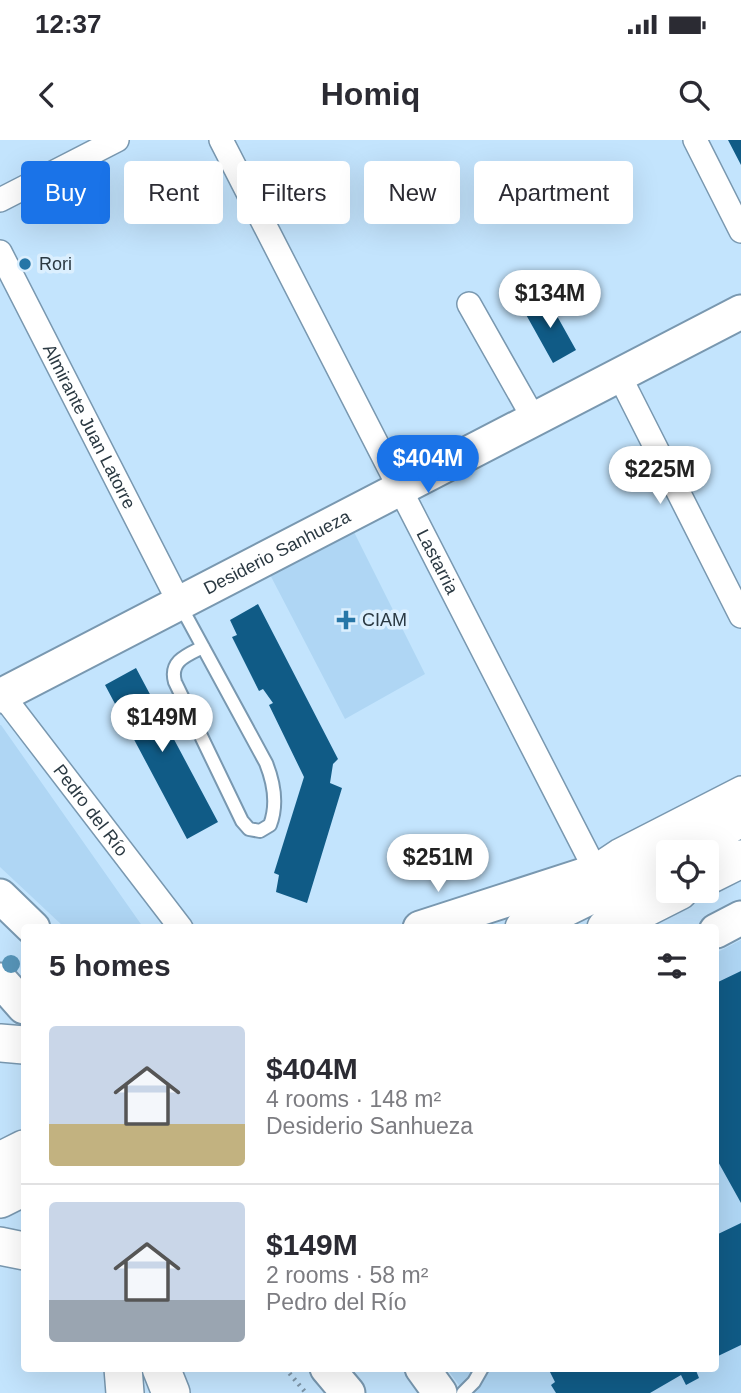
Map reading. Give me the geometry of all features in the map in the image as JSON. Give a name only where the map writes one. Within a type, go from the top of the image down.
[{"type":"main road","points":[[596,871],[727,825]]},
{"type":"main road","points":[[699,840],[727,825]]},
{"type":"main road","points":[[719,870],[741,859]]},
{"type":"main road","points":[[532,924],[656,863]]},
{"type":"main road","points":[[614,924],[656,903]]},
{"type":"main road","points":[[0,1043],[21,1045]]},
{"type":"main road","points":[[0,1161],[21,1150]]},
{"type":"main road","points":[[0,1199],[21,1188]]},
{"type":"main road","points":[[0,1246],[21,1250]]},
{"type":"main road","points":[[123,1372],[125,1393]]},
{"type":"main road","points":[[163,1372],[171,1393]]},
{"type":"street","points":[[0,200],[117,140]]},
{"type":"street","name":"Lastarria","points":[[220,140],[596,871]]},
{"type":"street","points":[[695,140],[741,231]]},
{"type":"street","name":"Almirante Juan Latorre","points":[[0,251],[179,602]]},
{"type":"street","points":[[469,304],[534,419]]},
{"type":"street","name":"Desiderio Sanhueza","points":[[1,694],[741,312]]},
{"type":"street","points":[[619,375],[741,616]]},
{"type":"street","name":"Pedro del Río","points":[[1,694],[178,924]]},
{"type":"street","points":[[432,924],[596,871],[606,859],[618,851],[741,788]]},
{"type":"street","points":[[0,896],[29,924]]},
{"type":"street","points":[[719,929],[741,918]]},
{"type":"street","points":[[0,980],[21,1004]]},
{"type":"street","points":[[330,1372],[348,1393]]},
{"type":"lane","points":[[179,602],[270,772],[274,810],[270,825],[260,831],[249,829],[242,821],[173,677],[177,662],[203,647]]},
{"type":"lane","points":[[463,1393],[480,1372]]},
{"type":"path","points":[[288,1372],[306,1393]]},
{"type":"shaded area","name":"CIAM","points":[[350,524],[425,674],[345,719],[265,565]]},
{"type":"shaded area","points":[[1,725],[141,924],[61,924],[0,867]]},
{"type":"shaded area","points":[[741,940],[741,1393],[465,1393],[449,1372],[719,1372],[719,951]]},
{"type":"building","points":[[728,140],[741,140],[741,165]]},
{"type":"building","points":[[547,298],[576,350],[553,363],[524,311]]},
{"type":"building","points":[[258,604],[338,759],[333,764],[330,783],[342,788],[307,903],[276,892],[279,875],[274,873],[304,777],[269,705],[273,703],[263,689],[259,691],[232,637],[237,635],[230,620]]},
{"type":"building","points":[[136,668],[218,822],[187,839],[105,685]]},
{"type":"building","points":[[741,971],[741,1203],[719,1163],[719,982]]},
{"type":"building","points":[[741,1223],[741,1345],[719,1356],[719,1234]]},
{"type":"building","points":[[550,1372],[697,1372],[699,1378],[686,1385],[681,1375],[650,1393],[556,1393],[551,1385],[555,1382]]},
{"type":"place","name":"Rori","points":[[25,264]]},
{"type":"place","name":"CIAM","points":[[346,620]]}]
